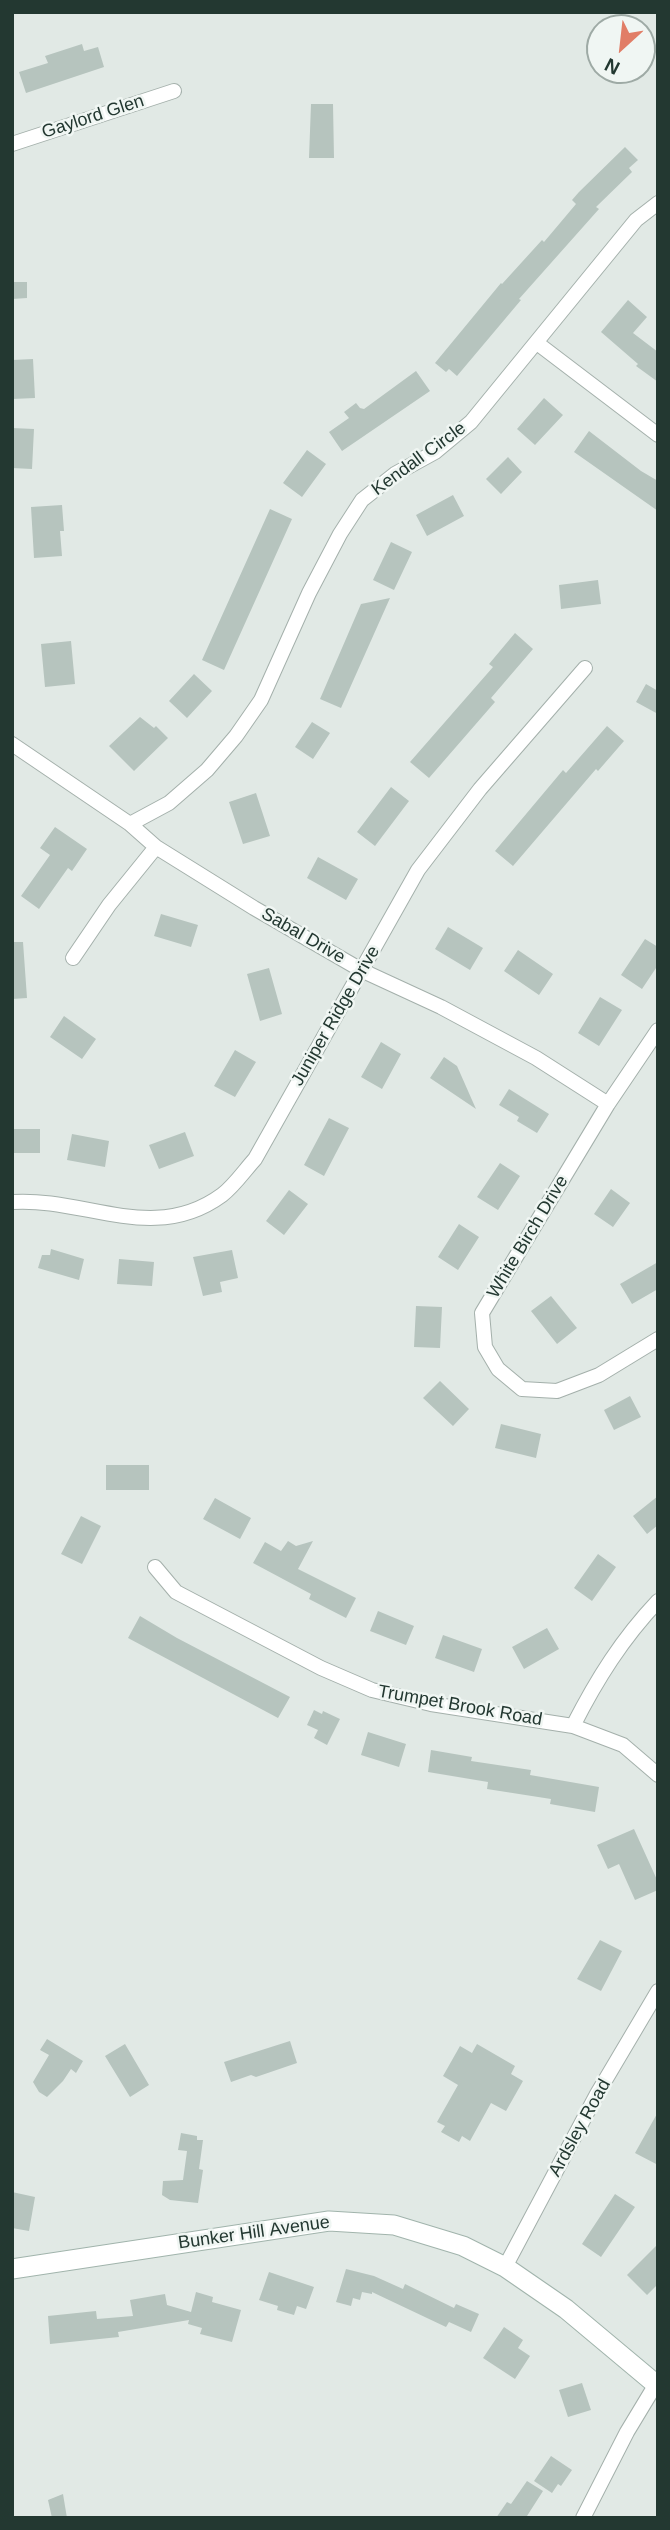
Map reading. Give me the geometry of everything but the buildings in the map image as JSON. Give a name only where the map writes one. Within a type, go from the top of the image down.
[{"type":"main road","name":"Bunker Hill Avenue","points":[[12,2269],[329,2221],[394,2225],[463,2246],[505,2266],[566,2309],[657,2385]]},
{"type":"street","name":"Gaylord Glen","points":[[12,144],[174,91]]},
{"type":"street","name":"Kendall Circle","points":[[130,824],[169,803],[207,770],[236,736],[261,700],[309,593],[340,534],[362,500],[395,474],[435,452],[471,422],[636,220],[658,203]]},
{"type":"street","points":[[537,343],[658,435]]},
{"type":"street","name":"Juniper Ridge Drive","points":[[12,1202],[66,1206],[139,1219],[165,1218],[190,1212],[223,1194],[255,1159],[418,870],[480,789],[585,668]]},
{"type":"street","name":"Sabal Drive","points":[[12,744],[130,824],[156,846],[254,908],[363,971],[442,1007],[536,1058],[608,1104]]},
{"type":"street","points":[[73,958],[156,846]]},
{"type":"street","name":"White Birch Drive","points":[[658,1030],[608,1104],[482,1312],[485,1347],[498,1369],[522,1389],[557,1391],[599,1375],[658,1339]]},
{"type":"street","name":"Trumpet Brook Road","points":[[155,1567],[176,1591],[321,1668],[372,1690],[431,1704],[573,1726],[623,1745],[658,1776]]},
{"type":"street","points":[[573,1726],[596,1681],[634,1626],[658,1601]]},
{"type":"street","name":"Ardsley Road","points":[[505,2266],[597,2094],[658,1991]]},
{"type":"street","points":[[583,2518],[627,2432],[657,2385]]}]
